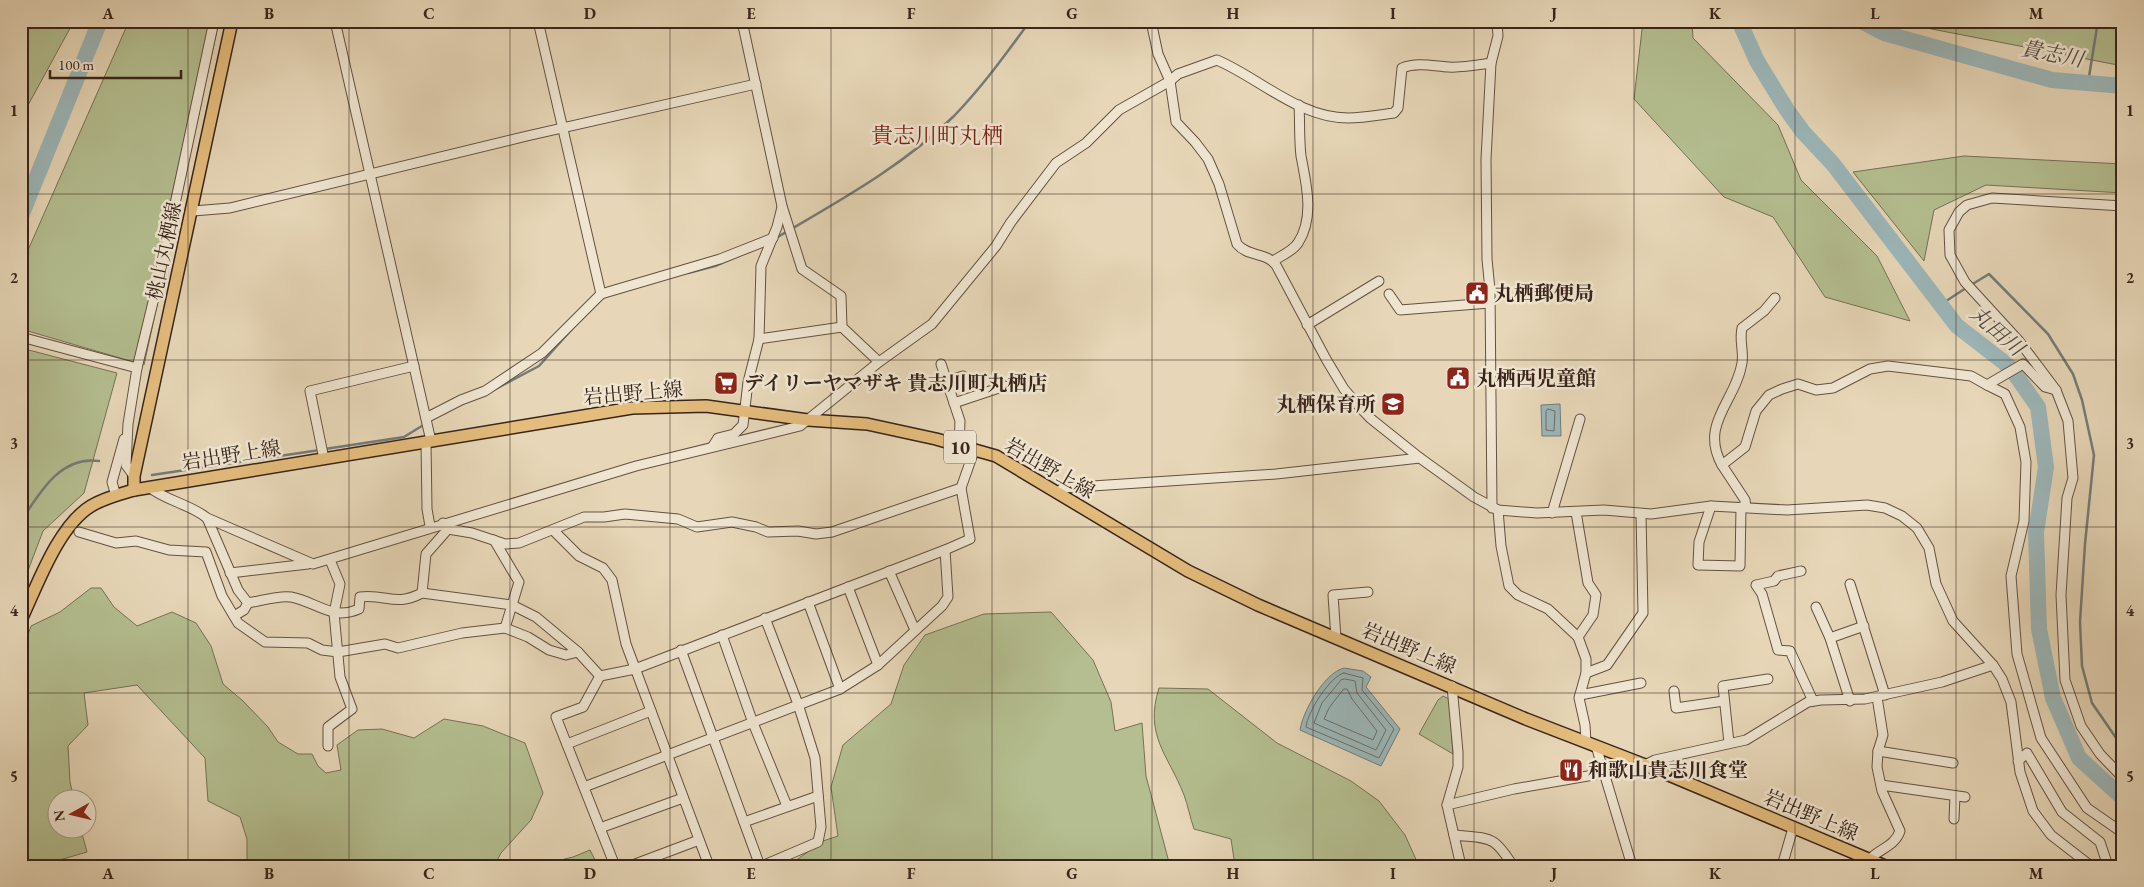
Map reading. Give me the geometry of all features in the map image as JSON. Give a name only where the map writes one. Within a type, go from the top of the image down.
[{"type":"main road","name":"桃山丸栖線","points":[[134,490],[134,476],[193,211],[232,21]]},
{"type":"main road","name":"岩出野上線","points":[[21,620],[51,557],[72,522],[90,507],[134,490],[632,408],[706,406],[808,420],[889,427],[996,456],[1188,571],[1258,605],[1645,765],[1868,862],[1885,866]]},
{"type":"street","points":[[116,496],[112,482],[128,424],[137,368],[152,314],[214,21]]},
{"type":"street","points":[[335,21],[426,418],[428,442],[427,509],[430,526]]},
{"type":"street","points":[[538,21],[601,294]]},
{"type":"street","points":[[742,21],[782,206],[802,269],[841,296],[842,327],[879,362]]},
{"type":"street","points":[[1151,21],[1158,54],[1170,81],[1176,122],[1196,142],[1208,159],[1219,184],[1238,244],[1244,251],[1270,257],[1344,389],[1370,418],[1420,458],[1474,497],[1495,509],[1552,513],[1604,510],[1642,514],[1711,506],[1787,510],[1867,505],[1884,508],[1902,516],[1917,528],[1929,548],[1936,584],[1953,621],[1994,665],[2011,702],[2018,761],[2025,793],[2033,811],[2052,835],[2092,866]]},
{"type":"street","points":[[1497,21],[1498,36],[1491,63],[1486,159],[1487,259],[1490,303],[1495,509],[1509,586],[1518,595],[1548,609],[1578,637],[1586,659],[1586,673],[1580,694],[1591,744],[1604,773],[1632,866]]},
{"type":"street","points":[[422,592],[426,554],[445,526],[636,466],[800,426],[879,362],[932,324],[996,246],[1011,222],[1056,163],[1086,144],[1119,110],[1170,81],[1178,74],[1216,60],[1300,105],[1334,117],[1348,118],[1394,113],[1398,108],[1402,68],[1409,65],[1439,64],[1448,67],[1491,63]]},
{"type":"street","points":[[193,211],[230,208],[562,128],[756,84]]},
{"type":"street","points":[[1273,261],[1297,245],[1305,229],[1308,210],[1305,168],[1301,156],[1300,105]]},
{"type":"street","points":[[2123,206],[1992,198],[1968,205],[1958,212],[1949,230],[1950,255],[1965,282],[2019,340],[2056,390],[2068,422],[2073,478],[2067,498],[2061,595],[2065,680],[2081,726],[2100,754],[2123,778]]},
{"type":"street","points":[[712,446],[718,438],[734,434],[743,425],[759,339],[761,266],[773,238],[782,206]]},
{"type":"street","points":[[426,418],[460,400],[485,391],[542,353],[601,294],[720,259],[773,238]]},
{"type":"street","points":[[1307,325],[1378,281]]},
{"type":"street","points":[[1389,294],[1400,310],[1490,303]]},
{"type":"street","points":[[1711,506],[1700,542],[1698,565],[1740,566],[1745,500],[1722,465],[1714,443],[1715,427],[1742,362],[1742,328],[1776,298]]},
{"type":"street","points":[[759,339],[842,327]]},
{"type":"street","points":[[21,337],[137,368]]},
{"type":"street","points":[[940,364],[960,421],[959,446]]},
{"type":"street","points":[[1990,383],[2023,364],[2044,387],[2056,390]]},
{"type":"street","points":[[324,459],[310,390],[414,366]]},
{"type":"street","points":[[1722,465],[1745,447],[1756,411],[1768,395],[1798,384],[1816,390],[1833,388],[1870,369],[1888,366],[1971,376],[1990,383],[2005,394],[2020,427],[2026,462],[2024,521],[2011,576],[2017,654],[2041,738],[2087,808],[2123,833]]},
{"type":"street","points":[[946,381],[963,376]]},
{"type":"street","points":[[954,403],[1005,386]]},
{"type":"street","points":[[1552,513],[1580,419]]},
{"type":"street","points":[[128,424],[126,465],[134,476]]},
{"type":"street","points":[[615,866],[556,717],[583,707],[600,676],[635,669],[970,539],[961,488],[974,451]]},
{"type":"street","points":[[1057,493],[1063,488],[1276,474],[1420,458]]},
{"type":"street","points":[[149,487],[156,493],[199,511],[208,518],[313,564]]},
{"type":"street","points":[[230,573],[313,564],[430,526],[445,526],[505,544],[518,543],[584,516],[604,517],[625,514],[678,519],[697,527],[732,522],[756,527],[768,532],[798,531],[816,534],[929,500],[961,488]]},
{"type":"street","points":[[1576,512],[1588,583],[1596,595],[1593,615],[1578,637]]},
{"type":"street","points":[[1586,673],[1607,664],[1643,613],[1642,514]]},
{"type":"street","points":[[208,518],[230,573],[238,590],[248,603]]},
{"type":"street","points":[[553,530],[579,556],[603,568],[612,580],[626,644],[709,866]]},
{"type":"street","points":[[79,532],[116,543],[136,541],[169,550],[206,552],[222,596],[238,623],[265,642],[308,643],[322,650],[338,652],[385,644],[398,648],[462,633],[505,628],[528,637],[549,650],[566,655],[578,652]]},
{"type":"street","points":[[494,540],[519,582],[505,628]]},
{"type":"street","points":[[584,787],[840,689],[878,665],[948,597],[945,550]]},
{"type":"street","points":[[328,746],[328,727],[352,709],[340,677],[334,613],[340,584],[330,560]]},
{"type":"street","points":[[889,571],[915,630]]},
{"type":"street","points":[[1802,571],[1778,576],[1774,581],[1756,585],[1762,594],[1778,650],[1790,652],[1813,701]]},
{"type":"street","points":[[1850,584],[1864,626],[1881,696],[1883,736],[1878,751],[1877,767],[1881,785],[1900,831],[1897,841],[1868,862]]},
{"type":"street","points":[[848,587],[878,665]]},
{"type":"street","points":[[248,603],[290,597],[334,613],[347,614],[359,609],[360,597],[378,595],[398,601],[410,599],[422,592],[512,605],[536,618],[578,652],[600,676]]},
{"type":"street","points":[[1336,638],[1333,595],[1368,592]]},
{"type":"street","points":[[808,602],[840,689]]},
{"type":"street","points":[[234,616],[244,610],[248,603]]},
{"type":"street","points":[[1816,607],[1830,638],[1850,701]]},
{"type":"street","points":[[680,650],[761,866],[818,842],[821,827],[814,758],[798,704],[766,618]]},
{"type":"street","points":[[1830,638],[1864,626]]},
{"type":"street","points":[[722,635],[753,723],[787,806]]},
{"type":"street","points":[[1645,765],[1655,760],[1746,740],[1813,701],[1850,701],[1881,696],[1942,682],[1994,665]]},
{"type":"street","points":[[1728,743],[1723,686],[1768,679]]},
{"type":"street","points":[[1580,694],[1641,683]]},
{"type":"street","points":[[1452,686],[1458,760],[1447,805],[1461,866]]},
{"type":"street","points":[[1674,691],[1676,708],[1724,701]]},
{"type":"street","points":[[567,744],[651,711]]},
{"type":"street","points":[[1878,751],[1953,763]]},
{"type":"street","points":[[2018,761],[2027,753],[2062,812],[2100,842],[2108,866]]},
{"type":"street","points":[[1447,805],[1514,789],[1604,773]]},
{"type":"street","points":[[1881,785],[1965,797]]},
{"type":"street","points":[[744,822],[818,796]]},
{"type":"street","points":[[1954,819],[1955,796]]},
{"type":"street","points":[[600,828],[683,798]]},
{"type":"street","points":[[1782,866],[1793,828]]},
{"type":"street","points":[[1454,835],[1491,840],[1500,844],[1513,866]]},
{"type":"street","points":[[630,866],[700,840]]},
{"type":"green space","points":[[21,21],[74,21],[21,118]]},
{"type":"green space","points":[[129,21],[219,21],[144,365],[21,329],[21,266]]},
{"type":"green space","points":[[1643,21],[1692,21],[1693,38],[1778,125],[1801,180],[1877,256],[1910,321],[1825,297],[1773,217],[1724,197],[1634,99]]},
{"type":"green space","points":[[1904,21],[2123,21],[2123,66],[1911,25]]},
{"type":"green space","points":[[1964,156],[2123,164],[2123,193],[1986,185],[1934,210],[1924,261],[1853,172]]},
{"type":"green space","points":[[21,348],[117,373],[84,493],[43,531],[21,589]]},
{"type":"green space","points":[[91,588],[101,588],[114,607],[137,626],[172,612],[196,623],[211,646],[223,684],[243,701],[268,727],[278,742],[298,754],[312,754],[318,766],[326,773],[341,770],[337,745],[358,730],[382,729],[414,738],[444,719],[483,726],[525,743],[543,793],[531,820],[501,853],[494,866],[247,866],[247,839],[240,817],[208,801],[205,758],[137,685],[84,693],[88,725],[68,746],[72,790],[48,790],[48,840],[84,840],[87,852],[39,866],[21,863],[21,655],[31,626],[60,612]]},
{"type":"green space","points":[[1051,612],[1093,660],[1111,702],[1115,731],[1142,723],[1146,776],[1170,866],[788,866],[823,841],[838,836],[831,787],[843,745],[891,704],[904,665],[925,635],[984,614]]},
{"type":"green space","points":[[1159,688],[1208,689],[1277,743],[1351,781],[1379,801],[1405,835],[1419,866],[1235,866],[1231,839],[1194,829],[1184,795],[1165,756],[1156,732],[1154,719]]},
{"type":"green space","points":[[1443,696],[1449,699],[1453,754],[1419,734],[1438,700]]},
{"type":"green space","points":[[590,850],[598,866],[536,866],[573,857]]},
{"type":"water","points":[[1560,404],[1561,436],[1542,436],[1541,405]]},
{"type":"water","points":[[1344,668],[1363,671],[1371,677],[1366,687],[1400,729],[1381,766],[1300,730],[1305,713],[1322,685],[1336,671]]},
{"type":"waterway","name":"貴志川","points":[[21,216],[100,21]]},
{"type":"waterway","points":[[776,238],[868,183],[913,152],[954,116],[974,94],[1030,21]]},
{"type":"waterway","name":"丸田川","points":[[1739,21],[1757,61],[1803,132],[1833,164],[1957,326],[2010,367],[2038,407],[2046,467],[2036,532],[2039,629],[2053,698],[2079,758],[2123,798]]},
{"type":"waterway","name":"貴志川","points":[[1861,21],[1884,33],[2052,80],[2123,86]]},
{"type":"waterway","points":[[2088,83],[2098,21]]},
{"type":"waterway","points":[[688,273],[715,266],[762,246]]},
{"type":"waterway","points":[[1971,285],[1989,274],[2048,334],[2073,374],[2082,400],[2094,455],[2085,544],[2080,622],[2082,666],[2092,703],[2123,748]]},
{"type":"waterway","points":[[1940,305],[1966,288]]},
{"type":"waterway","points":[[490,392],[539,366],[572,329]]},
{"type":"waterway","points":[[325,449],[404,437],[425,424]]},
{"type":"waterway","points":[[152,475],[320,450]]},
{"type":"waterway","points":[[21,521],[43,489],[62,470],[73,464],[85,461],[99,461]]},
{"type":"place","name":"丸栖郵便局","points":[[1477,293]]},
{"type":"place","name":"丸栖西児童館","points":[[1458,378]]},
{"type":"place","name":"デイリーヤマザキ 貴志川町丸栖店","points":[[726,383]]},
{"type":"place","name":"丸栖保育所","points":[[1393,404]]},
{"type":"place","name":"和歌山貴志川食堂","points":[[1571,770]]},
{"type":"district","name":"貴志川町丸栖","points":[[937,135]]}]
